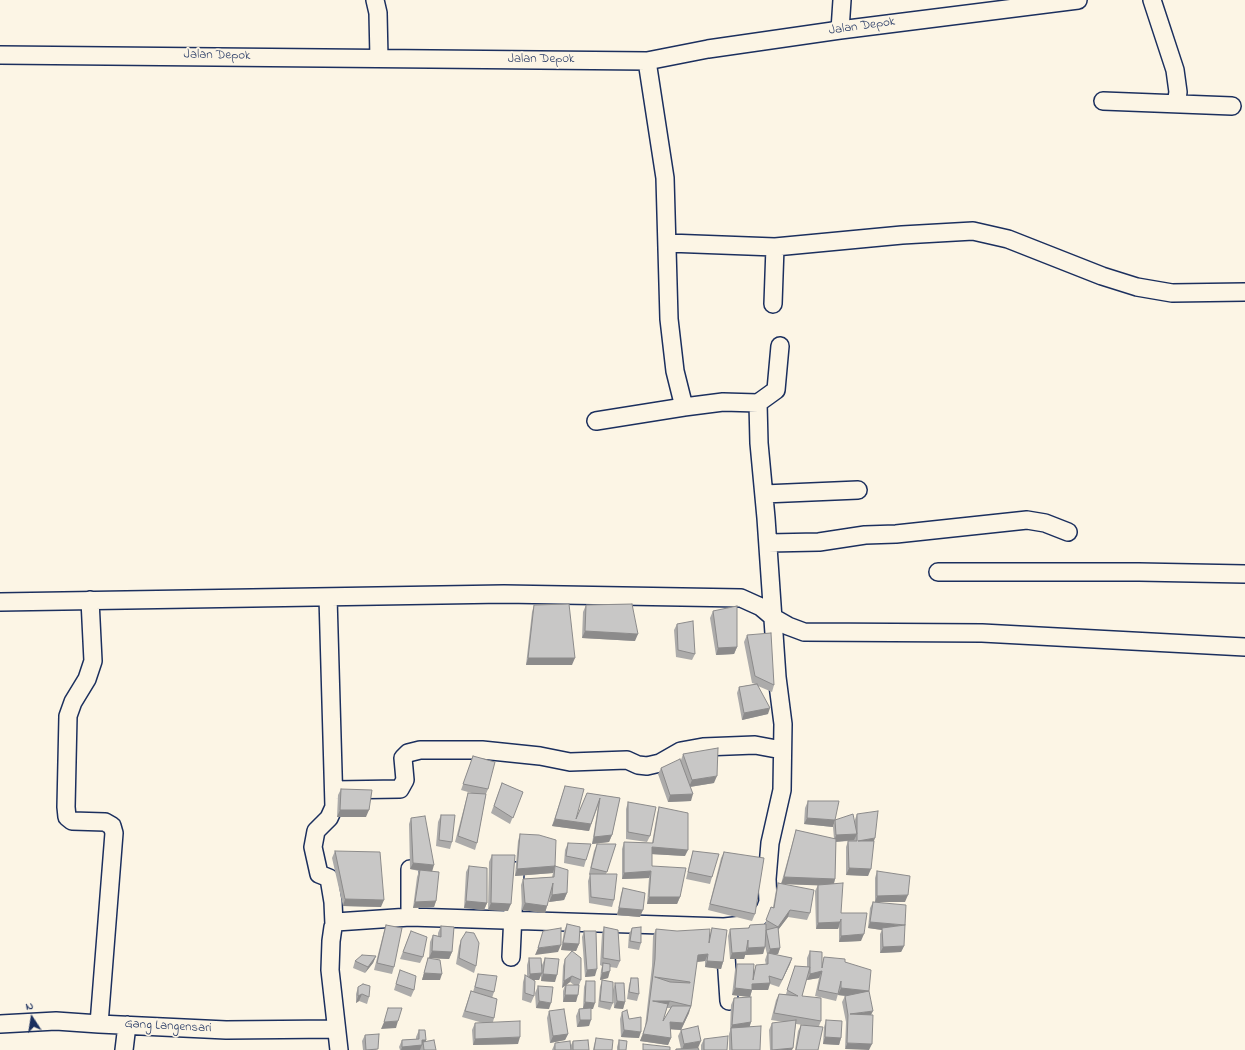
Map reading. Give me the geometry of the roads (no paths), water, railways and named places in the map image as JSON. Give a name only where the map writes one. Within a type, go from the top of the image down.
[{"type":"street","points":[[375,0],[378,13],[378,58]]},
{"type":"street","points":[[840,30],[842,0]]},
{"type":"street","name":"Jalan Depok","points":[[0,55],[647,61],[708,49],[840,30],[1046,2],[1078,0]]},
{"type":"street","points":[[1152,0],[1175,70],[1178,92],[1176,104]]},
{"type":"street","points":[[647,61],[665,178],[669,319],[675,371],[684,407]]},
{"type":"street","points":[[1103,101],[1232,106]]},
{"type":"street","points":[[668,243],[775,247],[902,235],[973,231],[1008,239],[1102,276],[1138,287],[1172,292],[1245,292]]},
{"type":"street","points":[[774,304],[775,247]]},
{"type":"street","points":[[596,420],[723,402],[758,403],[776,390],[780,346]]},
{"type":"street","points":[[334,925],[341,921],[410,917],[513,919],[724,927],[756,920],[765,910],[768,902],[767,879],[770,843],[782,790],[783,724],[777,677],[758,403]]},
{"type":"street","points":[[764,494],[858,490]]},
{"type":"street","points":[[768,542],[819,542],[865,535],[896,534],[1027,520],[1045,523],[1068,532]]},
{"type":"street","points":[[938,572],[1138,572],[1245,574]]},
{"type":"street","points":[[0,602],[504,594],[741,598],[761,607],[774,618],[788,626],[804,632],[982,633],[1245,647]]},
{"type":"street","points":[[328,597],[334,790],[332,813],[316,831],[313,847],[316,869],[319,874],[329,878],[333,902],[334,925],[331,941],[330,970],[339,1050]]},
{"type":"street","points":[[90,600],[93,661],[87,679],[73,702],[68,716],[66,807],[67,816],[72,821],[105,822],[112,826],[114,833],[99,1024]]},
{"type":"street","points":[[334,790],[400,789],[405,780],[403,758],[408,753],[420,750],[482,750],[540,756],[570,762],[627,760],[638,765],[647,766],[660,763],[681,751],[703,747],[755,744],[782,750]]},
{"type":"street","points":[[410,870],[410,917]]},
{"type":"street","points":[[511,957],[515,871]]},
{"type":"street","points":[[724,927],[729,1001]]},
{"type":"street","name":"Gang Langensari","points":[[0,1024],[56,1020],[99,1024],[226,1030],[336,1029]]},
{"type":"street","points":[[124,1050],[127,1025]]}]
